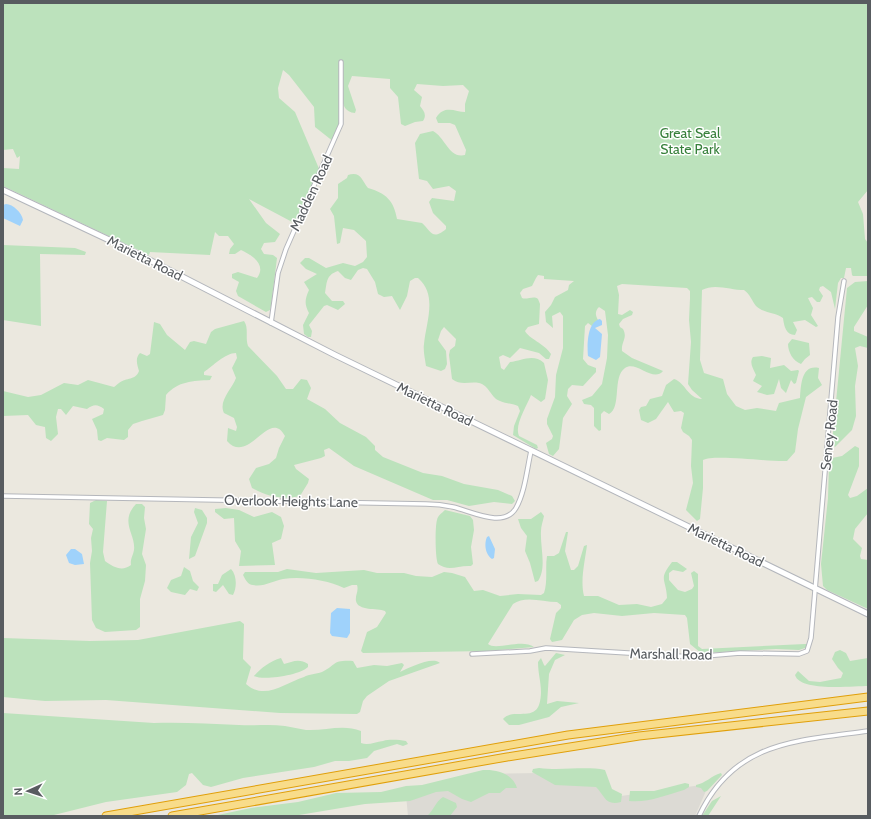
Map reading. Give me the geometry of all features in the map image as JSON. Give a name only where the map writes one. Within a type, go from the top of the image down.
[{"type":"highway","points":[[106,816],[568,735],[868,697]]},
{"type":"highway","points":[[172,816],[507,757],[639,736],[868,711]]},
{"type":"street","name":"Madden Road","points":[[271,323],[278,273],[286,249],[341,124],[341,62]]},
{"type":"street","name":"Marietta Road","points":[[3,190],[135,252],[271,323],[868,614]]},
{"type":"street","name":"Seney Road","points":[[815,589],[838,317],[844,281]]},
{"type":"street","name":"Overlook Heights Lane","points":[[3,496],[426,504],[452,506],[485,516],[502,517],[507,516],[516,508],[520,499],[531,451]]},
{"type":"street","name":"Marshall Road","points":[[472,654],[530,651],[546,648],[694,657],[740,653],[802,654],[809,649],[815,589]]},
{"type":"street","points":[[699,816],[709,798],[722,780],[742,763],[757,754],[775,746],[799,740],[868,731]]},
{"type":"shaded area","points":[[601,772],[606,798],[709,784],[695,816],[408,816],[406,795],[486,774]]},
{"type":"green space","name":"Great Seal State Park","points":[[3,3],[868,3],[868,190],[858,202],[863,214],[865,239],[868,243],[868,276],[853,276],[851,268],[846,268],[844,278],[841,278],[838,283],[835,309],[831,292],[823,286],[820,287],[819,290],[823,296],[820,302],[817,302],[812,297],[808,298],[813,308],[811,315],[818,326],[816,327],[805,320],[793,322],[797,330],[795,335],[788,332],[783,318],[756,306],[748,293],[744,290],[712,287],[702,290],[700,360],[704,373],[723,379],[727,394],[736,406],[745,410],[757,408],[776,411],[779,403],[800,398],[805,373],[809,369],[819,368],[818,378],[822,385],[806,397],[798,429],[795,452],[787,461],[718,458],[703,460],[703,488],[700,519],[697,521],[686,510],[693,483],[691,466],[692,440],[683,432],[681,428],[684,413],[681,411],[674,412],[668,402],[656,419],[648,423],[641,420],[639,410],[641,407],[646,406],[650,399],[662,396],[666,385],[674,379],[693,396],[702,399],[688,384],[691,342],[689,320],[690,291],[687,288],[622,284],[617,286],[619,295],[618,314],[622,315],[630,310],[633,312],[632,315],[623,319],[619,324],[625,335],[622,351],[632,358],[663,371],[659,374],[654,374],[634,367],[629,366],[625,368],[621,372],[619,378],[613,410],[609,414],[604,411],[601,414],[601,430],[599,431],[594,426],[594,408],[591,405],[584,404],[582,400],[592,396],[602,384],[607,358],[608,335],[605,311],[599,307],[596,313],[598,320],[592,326],[588,323],[585,326],[583,359],[588,365],[596,368],[596,372],[583,386],[572,385],[568,389],[567,396],[572,404],[563,418],[559,449],[553,456],[549,454],[546,443],[552,439],[553,436],[547,424],[547,419],[555,397],[556,375],[563,348],[563,316],[560,312],[552,316],[553,328],[546,322],[545,312],[555,297],[568,290],[569,285],[574,281],[544,279],[544,276],[538,275],[532,286],[523,289],[520,293],[522,298],[535,297],[538,299],[540,304],[539,324],[528,327],[525,331],[529,336],[548,350],[551,354],[549,359],[546,359],[539,353],[520,348],[510,358],[503,355],[499,357],[501,368],[504,370],[510,362],[527,358],[536,358],[544,363],[548,380],[545,399],[541,402],[531,395],[518,426],[519,436],[537,445],[538,448],[536,449],[513,435],[514,426],[520,411],[518,406],[502,402],[497,399],[482,384],[459,382],[452,379],[449,355],[450,350],[455,346],[456,339],[444,327],[438,340],[446,351],[447,364],[445,369],[441,371],[426,366],[424,347],[429,301],[428,292],[418,278],[410,281],[407,296],[400,310],[392,296],[384,297],[378,294],[375,282],[367,269],[363,268],[358,270],[351,280],[345,278],[338,271],[329,277],[325,293],[332,301],[343,301],[345,304],[338,310],[327,305],[324,306],[309,325],[312,331],[311,337],[304,334],[303,325],[309,313],[306,307],[306,302],[309,290],[304,282],[317,274],[306,269],[300,263],[305,258],[309,258],[326,268],[343,263],[355,266],[363,262],[367,257],[366,241],[354,230],[343,228],[340,243],[337,244],[334,216],[330,209],[338,198],[338,184],[347,178],[348,175],[356,174],[368,188],[384,195],[394,207],[397,219],[422,223],[432,234],[441,233],[446,229],[446,226],[433,213],[429,202],[432,198],[454,201],[456,191],[449,186],[433,189],[427,181],[419,179],[415,143],[420,134],[433,131],[455,154],[465,155],[466,150],[455,125],[450,123],[438,123],[436,118],[439,114],[446,110],[465,112],[465,104],[469,91],[463,85],[443,86],[417,84],[414,90],[422,97],[420,106],[424,111],[425,117],[423,121],[405,126],[401,124],[398,97],[390,88],[390,79],[352,76],[348,86],[356,110],[355,113],[347,110],[344,106],[342,97],[340,124],[334,142],[315,127],[314,107],[289,75],[283,70],[278,88],[279,98],[295,112],[320,171],[296,224],[249,199],[266,223],[280,234],[275,242],[264,243],[261,249],[264,254],[273,255],[277,258],[271,306],[270,310],[266,312],[238,296],[236,291],[239,282],[232,278],[232,274],[238,272],[257,278],[260,273],[260,269],[254,258],[241,250],[235,254],[229,254],[230,249],[234,244],[228,236],[219,236],[215,232],[210,255],[150,252],[149,255],[3,186],[3,168],[19,169],[20,156],[17,158],[13,149],[3,150]]},
{"type":"green space","points":[[3,245],[75,248],[86,252],[85,255],[40,254],[41,326],[3,320]]},
{"type":"green space","points":[[868,281],[868,305],[854,327],[854,331],[868,337],[868,348],[860,346],[855,348],[858,366],[855,386],[856,416],[852,430],[835,447],[832,443],[847,288],[855,282]]},
{"type":"green space","points":[[244,321],[248,346],[277,376],[286,389],[293,389],[301,379],[307,380],[311,388],[307,399],[325,409],[340,423],[366,437],[375,446],[375,450],[383,457],[423,473],[442,476],[464,484],[498,490],[512,496],[515,501],[512,504],[494,502],[469,506],[447,500],[433,500],[354,466],[329,448],[324,450],[325,456],[321,458],[294,465],[296,469],[309,479],[300,496],[288,498],[276,497],[264,494],[252,488],[249,479],[256,468],[269,464],[276,458],[285,436],[279,429],[272,428],[265,431],[251,443],[243,447],[235,447],[227,441],[228,428],[236,431],[237,427],[234,418],[224,413],[223,409],[226,395],[236,378],[232,368],[237,358],[236,353],[223,357],[204,372],[204,375],[212,376],[210,380],[181,384],[171,390],[166,395],[165,410],[163,415],[133,424],[128,430],[128,437],[124,440],[107,438],[101,441],[98,440],[97,430],[92,419],[103,414],[104,409],[97,405],[87,409],[73,406],[66,415],[61,409],[58,409],[56,417],[58,434],[51,441],[46,438],[45,427],[36,425],[28,415],[3,416],[3,391],[28,397],[41,395],[64,383],[78,385],[88,380],[114,387],[122,381],[133,378],[139,371],[137,361],[138,355],[140,353],[147,356],[150,354],[154,322],[160,324],[167,335],[185,350],[190,342],[194,341],[206,344],[211,332],[215,329]]},
{"type":"green space","points":[[792,339],[809,343],[810,355],[801,364],[793,358],[789,350],[788,344]]},
{"type":"green space","points":[[762,356],[771,358],[770,368],[784,365],[791,371],[799,371],[796,383],[794,384],[791,380],[786,393],[781,388],[779,379],[774,394],[767,395],[757,392],[762,386],[753,381],[756,375],[751,361],[753,357]]},
{"type":"green space","points":[[855,446],[859,448],[859,466],[848,495],[850,498],[857,496],[868,488],[868,513],[855,529],[853,539],[862,548],[860,556],[861,559],[868,560],[868,609],[827,590],[823,586],[821,564],[828,498],[829,464],[832,458],[842,456]]},
{"type":"green space","points":[[96,500],[107,501],[103,552],[105,561],[118,568],[124,568],[131,565],[134,544],[128,522],[131,510],[136,504],[142,504],[145,507],[144,518],[146,529],[142,554],[146,565],[145,581],[140,599],[140,627],[136,630],[105,632],[96,628],[92,620],[90,563],[92,551],[91,538],[93,529],[89,524],[90,503]]},
{"type":"green space","points":[[195,508],[202,510],[207,518],[207,523],[195,556],[189,559],[191,537],[198,523],[194,512]]},
{"type":"green space","points":[[226,508],[239,510],[254,517],[272,512],[281,517],[284,526],[281,539],[272,543],[275,565],[239,566],[241,551],[235,541],[234,518],[224,519],[215,512],[215,509]]},
{"type":"green space","points":[[445,510],[470,516],[473,520],[474,530],[471,547],[473,564],[471,566],[446,568],[438,564],[436,549],[436,523],[440,514]]},
{"type":"green space","points":[[541,512],[544,516],[541,531],[543,564],[541,576],[538,581],[535,582],[525,551],[527,536],[521,528],[518,519],[531,519]]},
{"type":"green space","points":[[566,532],[568,532],[565,551],[571,570],[574,570],[578,566],[584,546],[587,545],[583,577],[584,596],[598,596],[619,605],[637,604],[651,607],[662,604],[667,598],[664,579],[665,572],[672,562],[677,562],[687,569],[683,572],[673,570],[669,573],[669,580],[678,590],[685,592],[692,589],[694,586],[691,573],[694,571],[698,574],[698,646],[702,649],[805,644],[807,644],[808,647],[799,650],[776,649],[701,653],[690,644],[687,618],[685,615],[654,613],[622,616],[594,613],[582,615],[574,620],[562,640],[552,642],[550,639],[556,613],[561,608],[561,605],[557,602],[529,599],[518,601],[513,604],[488,644],[497,646],[523,644],[534,647],[487,651],[363,653],[361,651],[367,632],[377,627],[386,613],[382,610],[364,608],[357,604],[357,585],[344,588],[306,578],[290,578],[265,585],[251,585],[247,582],[243,575],[245,572],[278,572],[287,569],[316,573],[364,570],[377,573],[404,573],[416,576],[432,577],[444,572],[465,577],[474,591],[483,590],[500,596],[518,594],[541,595],[544,593],[545,588],[547,556],[554,556],[559,553]]},
{"type":"green space","points":[[184,567],[190,571],[193,581],[199,587],[197,591],[190,589],[185,595],[171,592],[167,588],[171,580],[181,576]]},
{"type":"green space","points":[[231,569],[236,582],[233,595],[229,594],[223,585],[216,592],[213,591],[213,584],[218,584],[222,575]]},
{"type":"green space","points":[[240,621],[244,624],[243,659],[251,667],[246,684],[253,689],[260,691],[275,689],[308,675],[322,672],[341,661],[353,661],[357,668],[374,665],[387,666],[402,663],[404,665],[400,672],[426,662],[436,661],[440,663],[389,681],[367,696],[363,701],[360,712],[357,714],[280,713],[106,700],[45,701],[3,697],[3,638],[90,641],[138,640]]},
{"type":"green space","points":[[840,650],[846,653],[850,661],[868,658],[868,686],[816,686],[806,684],[799,680],[795,675],[798,671],[809,681],[820,682],[841,678],[843,673],[832,659],[835,652]]},
{"type":"green space","points":[[556,653],[565,655],[555,660],[549,674],[547,704],[557,701],[579,703],[561,707],[549,717],[519,725],[509,725],[503,719],[507,716],[512,714],[527,714],[536,710],[539,705],[541,694],[538,662],[541,658],[545,666]]},
{"type":"green space","points":[[281,658],[284,664],[302,661],[308,664],[308,667],[290,675],[266,678],[254,676],[266,665]]},
{"type":"green space","points":[[3,713],[154,723],[279,725],[306,730],[347,728],[361,731],[361,743],[364,744],[392,740],[406,741],[408,744],[403,746],[397,744],[374,751],[367,758],[349,761],[335,761],[314,767],[243,778],[211,787],[203,785],[192,773],[189,774],[186,785],[177,792],[106,802],[50,816],[3,816]]},
{"type":"green space","points":[[589,768],[605,770],[612,789],[622,794],[621,802],[612,803],[608,801],[596,787],[555,785],[532,772],[533,769]]},
{"type":"green space","points":[[483,770],[494,770],[504,773],[512,779],[517,788],[506,788],[500,793],[489,793],[471,802],[448,791],[436,792],[410,801],[365,804],[293,816],[213,816],[251,808],[298,802],[336,793],[381,792],[406,786],[422,785]]},
{"type":"green space","points":[[721,773],[722,775],[707,791],[704,792],[701,788],[696,787],[696,785],[703,783]]},
{"type":"green space","points":[[685,783],[689,784],[689,787],[684,790],[650,800],[629,801],[630,791],[654,791]]},
{"type":"green space","points":[[721,796],[708,816],[702,816],[712,801]]},
{"type":"green space","points":[[443,797],[456,803],[457,807],[450,816],[427,816],[438,801]]},
{"type":"water","points":[[9,204],[17,209],[21,215],[23,220],[20,226],[3,218],[3,205]]},
{"type":"water","points":[[600,319],[602,321],[602,325],[595,328],[602,334],[600,357],[596,360],[588,356],[588,340],[592,324]]},
{"type":"water","points":[[489,536],[495,549],[494,558],[492,559],[485,546],[487,537]]},
{"type":"water","points":[[71,549],[75,549],[82,554],[84,564],[75,565],[69,563],[66,555]]},
{"type":"water","points":[[337,608],[350,609],[350,633],[347,638],[332,636],[330,633],[331,613]]}]
